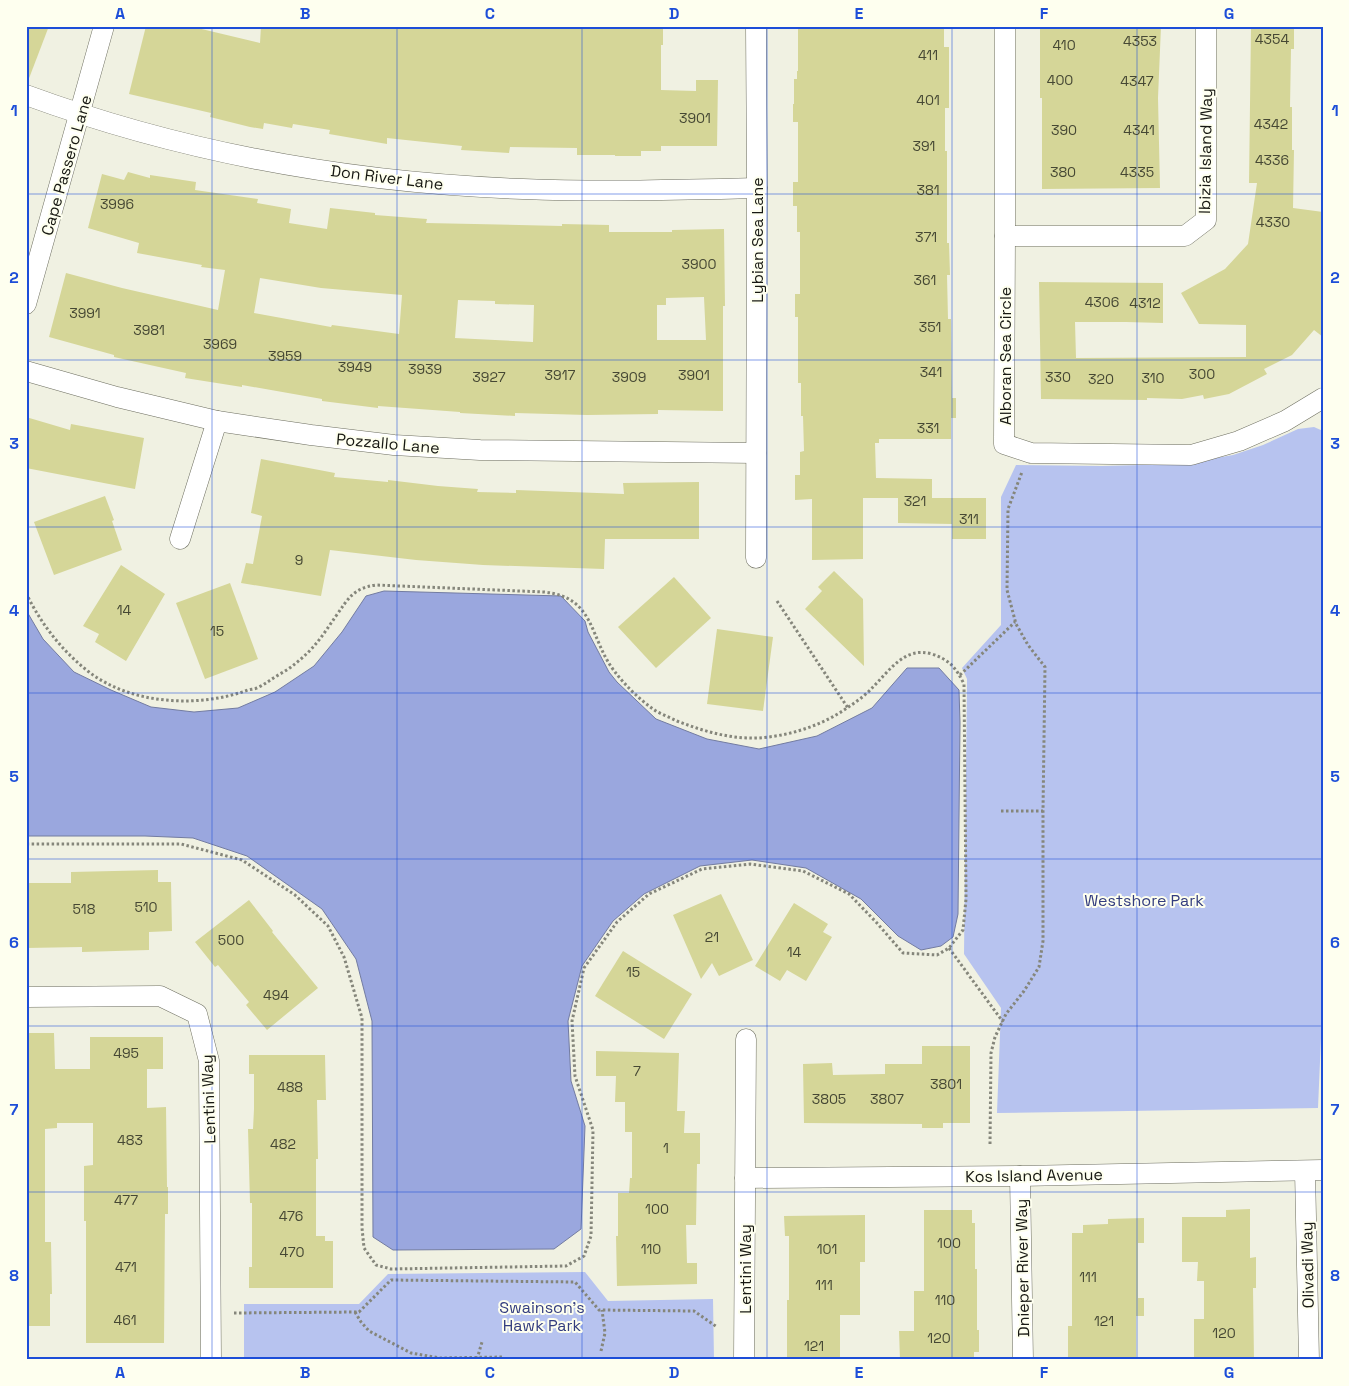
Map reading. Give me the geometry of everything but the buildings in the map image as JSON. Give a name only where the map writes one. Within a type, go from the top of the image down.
[{"type":"street","name":"Cape Passero Lane","points":[[26,304],[104,26]]},
{"type":"street","name":"Lybian Sea Lane","points":[[756,26],[756,558]]},
{"type":"street","name":"Alboran Sea Circle","points":[[1004,26],[1004,444],[1031,453],[1191,455],[1246,437],[1285,420],[1323,398]]},
{"type":"street","name":"Ibizia Island Way","points":[[1005,236],[1185,236],[1206,220],[1206,26]]},
{"type":"street","name":"Don River Lane","points":[[26,95],[80,114],[165,138],[249,157],[399,180],[522,189],[672,190],[757,188]]},
{"type":"street","name":"Pozzallo Lane","points":[[26,371],[117,397],[217,421],[385,444],[480,450],[756,453]]},
{"type":"street","points":[[180,539],[217,421]]},
{"type":"street","name":"Lentini Way","points":[[26,997],[160,996],[197,1014],[209,1061],[211,1360]]},
{"type":"street","name":"Lentini Way","points":[[744,1360],[746,1038]]},
{"type":"street","name":"Kos Island Avenue","points":[[745,1178],[1020,1176],[1314,1170]]},
{"type":"street","name":"Olivadi Way","points":[[1309,1360],[1314,1170]]},
{"type":"street","name":"Dnieper River Way","points":[[1020,1176],[1023,1360]]},
{"type":"path","points":[[990,1144],[990,1053],[1006,1014],[1024,991],[1039,967],[1043,941],[1045,667],[1028,645],[1015,622],[1007,590],[1008,509],[1022,472]]},
{"type":"path","points":[[26,592],[48,630],[71,657],[89,672],[109,684],[141,696],[172,701],[201,701],[224,698],[259,687],[287,670],[312,648],[349,597],[363,587],[376,585],[544,592],[568,598],[583,611],[596,640],[614,672],[653,709],[667,717],[708,732],[739,738],[760,738],[785,734],[813,726],[848,708],[873,687],[900,660],[915,652],[938,656],[951,663],[964,684],[966,899],[963,930],[949,948],[937,955],[903,953],[849,894],[803,871],[750,864],[702,868],[649,894],[617,922],[584,968],[572,1021],[575,1076],[593,1130],[591,1236],[584,1256],[566,1266],[390,1269],[376,1265],[364,1248],[362,1228],[362,1018],[344,957],[328,926],[295,895],[242,860],[181,844],[26,844]]},
{"type":"path","points":[[777,601],[848,708]]},
{"type":"path","points":[[960,675],[1015,622]]},
{"type":"path","points":[[1002,811],[1043,811]]},
{"type":"path","points":[[949,948],[1003,1022]]},
{"type":"path","points":[[234,1313],[359,1312],[392,1280],[576,1282],[599,1310],[694,1311],[717,1327]]},
{"type":"path","points":[[601,1351],[605,1333],[602,1310]]},
{"type":"path","points":[[355,1312],[369,1331],[411,1352],[440,1358],[462,1357],[477,1359],[503,1357]]},
{"type":"path","points":[[477,1359],[482,1342]]},
{"type":"green space","name":"Westshore Park","points":[[1314,427],[1323,431],[1323,992],[1318,1108],[997,1113],[1001,1008],[964,954],[967,679],[962,668],[1001,625],[1001,497],[1016,465],[1102,466],[1182,464],[1233,455],[1263,445],[1298,429]]},
{"type":"green space","name":"Swainson's Hawk Park","points":[[585,1272],[608,1301],[713,1299],[714,1360],[244,1360],[244,1304],[359,1304],[388,1274]]},
{"type":"shaded area","points":[[384,591],[561,596],[585,621],[588,632],[609,672],[656,719],[707,739],[759,749],[817,736],[872,708],[907,668],[939,668],[959,690],[958,914],[953,937],[941,946],[921,950],[898,936],[861,899],[806,868],[752,860],[700,866],[644,894],[613,921],[582,966],[568,1021],[571,1081],[585,1126],[581,1229],[554,1249],[393,1250],[373,1237],[372,1021],[356,959],[322,909],[247,856],[193,838],[26,836],[26,610],[43,639],[74,672],[151,707],[194,712],[238,708],[275,692],[314,666],[342,632],[366,596]]}]
